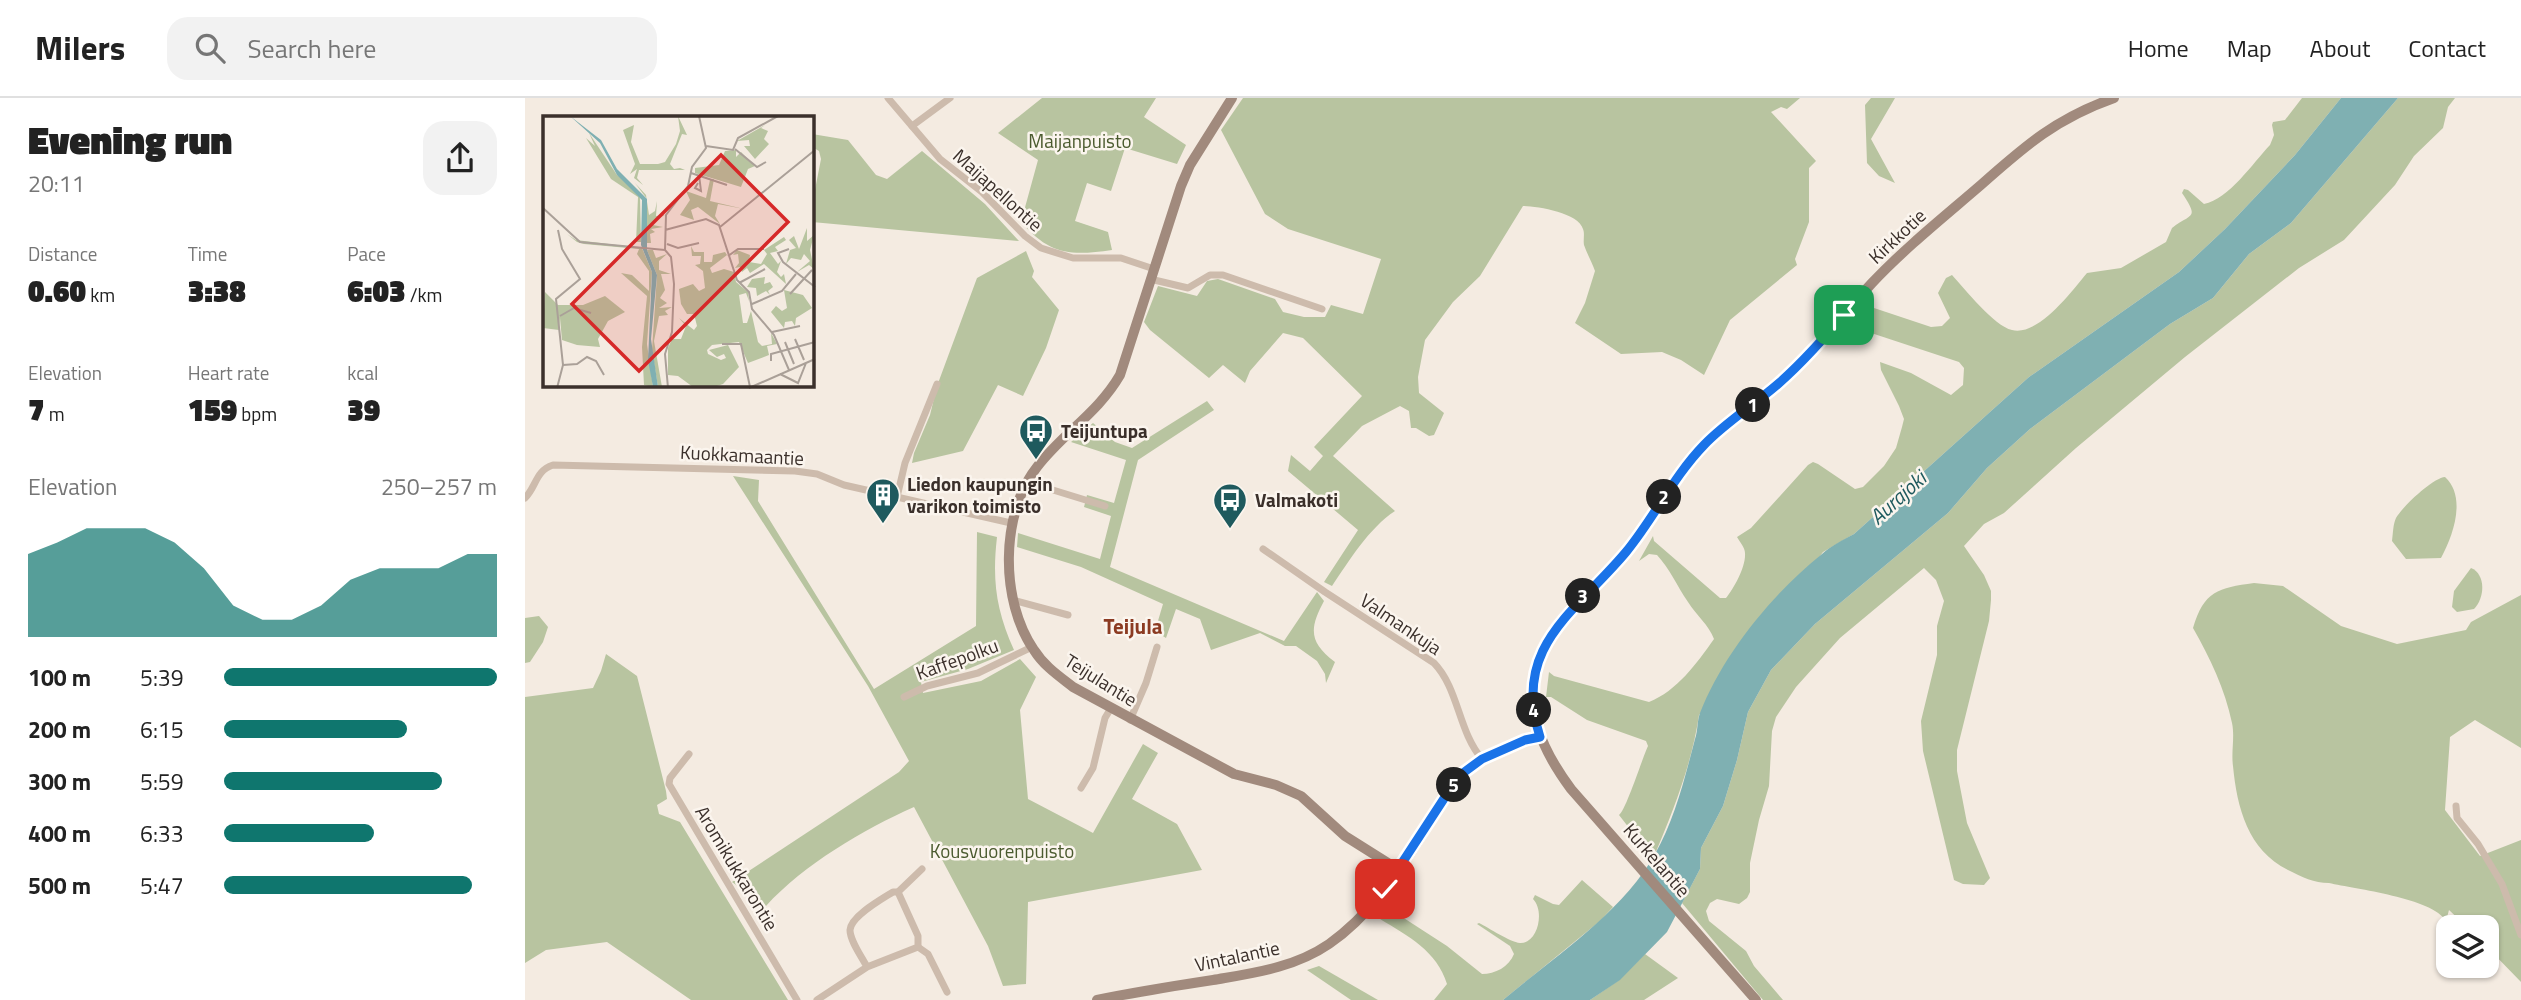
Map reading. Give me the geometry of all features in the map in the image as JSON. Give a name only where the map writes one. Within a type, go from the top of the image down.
[{"type":"street","name":"Maijapellontie","points":[[888,98],[940,159],[982,192],[1025,236],[1041,248],[1073,258],[1121,258],[1188,288],[1210,275],[1223,275],[1322,309]]},
{"type":"street","points":[[912,126],[950,98]]},
{"type":"street","name":"Teijulantie","points":[[1232,98],[1190,165],[1120,375],[1098,407],[1044,458],[1027,482],[1011,523],[1009,544],[1013,600],[1027,649],[1064,680],[1130,720],[1234,774],[1276,785],[1301,796],[1345,836],[1399,870]]},
{"type":"street","name":"Kirkkotie","points":[[1540,737],[1535,720],[1534,697],[1537,668],[1545,644],[1562,619],[1633,543],[1690,460],[1713,437],[1780,383],[1898,258],[2025,146],[2066,118],[2114,98]]},
{"type":"street","points":[[897,497],[905,463],[937,384]]},
{"type":"street","name":"Kuokkamaantie","points":[[525,498],[541,471],[553,465],[795,471],[817,474],[844,485],[1011,523]]},
{"type":"street","points":[[1027,482],[1105,506]]},
{"type":"street","name":"Valmankuja","points":[[1263,549],[1434,663],[1444,676],[1469,740],[1482,759]]},
{"type":"street","points":[[1013,600],[1068,615]]},
{"type":"street","points":[[1130,720],[1146,683],[1157,647]]},
{"type":"street","name":"Kaffepolku","points":[[904,697],[927,686],[978,673],[1027,649]]},
{"type":"street","points":[[1081,789],[1093,768],[1105,718],[1111,708]]},
{"type":"street","name":"Vintalantie","points":[[1097,1000],[1256,972],[1303,958],[1328,944],[1358,919],[1385,889],[1463,773],[1482,759],[1525,740],[1540,737]]},
{"type":"street","name":"Kurkelantie","points":[[1540,737],[1552,764],[1571,789],[1756,1000]]},
{"type":"street","name":"Aromikukkarontie","points":[[689,754],[670,778],[669,784],[797,1000]]},
{"type":"street","points":[[2456,806],[2457,818],[2478,844],[2502,884],[2521,935]]},
{"type":"street","points":[[867,967],[850,933],[851,927],[857,917],[898,891],[922,869]]},
{"type":"street","points":[[898,891],[918,936],[918,947]]},
{"type":"street","points":[[817,1000],[867,967],[918,947]]},
{"type":"street","points":[[918,947],[928,954],[947,992]]},
{"type":"green space","name":"Maijanpuisto","points":[[1042,98],[1156,98],[1144,117],[1186,145],[1177,164],[1125,148],[1111,191],[1087,183],[1075,221],[1108,232],[1112,250],[1084,253],[1062,251],[1042,241],[1021,222],[1038,160],[998,133]]},
{"type":"green space","points":[[1243,98],[1800,98],[1787,109],[1781,107],[1771,112],[1816,161],[1809,168],[1809,222],[1795,259],[1797,265],[1730,320],[1704,375],[1681,360],[1662,352],[1621,354],[1575,323],[1585,303],[1595,271],[1584,245],[1583,229],[1580,223],[1566,215],[1523,206],[1480,276],[1453,302],[1425,340],[1418,377],[1419,393],[1444,413],[1434,435],[1429,436],[1411,428],[1409,411],[1400,406],[1362,426],[1333,456],[1395,511],[1368,536],[1332,586],[1324,582],[1358,530],[1288,471],[1291,455],[1310,471],[1323,456],[1314,447],[1362,396],[1303,338],[1283,333],[1250,371],[1245,383],[1223,365],[1209,378],[1150,330],[1144,322],[1158,286],[1197,296],[1207,281],[1218,279],[1275,299],[1283,312],[1304,317],[1325,317],[1331,305],[1363,314],[1381,259],[1288,229],[1265,214],[1221,130]]},
{"type":"green space","points":[[1871,98],[1895,98],[1871,139],[1895,183],[1879,176],[1867,163],[1865,105]]},
{"type":"green space","points":[[2302,98],[2341,98],[2295,155],[2225,229],[2179,272],[2029,377],[1854,534],[1823,552],[1699,715],[1681,786],[1655,854],[1619,815],[1648,746],[1646,741],[1587,720],[1551,697],[1546,697],[1549,672],[1554,676],[1649,702],[1677,684],[1714,639],[1657,555],[1649,554],[1639,561],[1653,536],[1654,541],[1720,598],[1726,598],[1744,565],[1744,549],[1737,537],[1751,528],[1808,465],[1813,462],[1818,464],[1855,489],[1863,487],[1884,466],[1896,448],[1904,419],[1881,370],[1880,362],[1911,373],[1951,395],[1963,385],[1964,368],[1959,362],[1850,326],[1872,304],[1874,308],[1931,327],[1942,326],[1950,318],[1938,293],[1946,278],[1952,275],[1997,322],[2012,330],[2033,326],[2054,310],[2087,273],[2121,268],[2166,242],[2172,228],[2191,215],[2191,208],[2182,193],[2184,189],[2204,204],[2231,188],[2270,145],[2274,135],[2273,122],[2285,120]]},
{"type":"green space","points":[[2398,98],[2455,98],[2448,107],[2443,128],[2414,156],[2395,185],[2344,240],[2299,268],[2185,357],[2076,448],[2004,513],[1984,524],[1964,546],[1984,575],[1991,591],[1989,621],[1957,750],[1957,771],[1967,823],[1990,878],[1984,885],[1963,884],[1954,880],[1923,751],[1921,721],[1937,655],[1937,626],[1944,601],[1936,580],[1924,568],[1840,638],[1796,687],[1776,717],[1772,731],[1769,786],[1750,863],[1750,892],[1739,904],[1717,899],[1710,903],[1706,911],[1709,921],[1746,951],[1754,966],[1783,1000],[1763,1000],[1682,903],[1700,869],[1701,848],[1723,806],[1748,712],[1771,670],[1815,624],[1948,513],[1987,468],[2030,429],[2170,324],[2213,298],[2249,254],[2291,223]]},
{"type":"green space","points":[[814,134],[848,140],[876,175],[887,179],[922,151],[985,204],[1019,241],[814,222],[814,195],[821,159],[819,151],[814,148]]},
{"type":"green space","points":[[1026,251],[1034,271],[1032,277],[1059,310],[1046,348],[1023,396],[998,385],[963,451],[912,463],[977,278]]},
{"type":"green space","points":[[1207,401],[1214,410],[1138,460],[1110,567],[1284,641],[1317,592],[1324,601],[1316,620],[1314,634],[1320,648],[1335,662],[1326,683],[1325,674],[1317,661],[1296,646],[1285,646],[1260,633],[1211,650],[1200,619],[1176,609],[1166,638],[1155,631],[1163,604],[1081,567],[1017,547],[1018,533],[1100,559],[1111,516],[1084,507],[1087,495],[1114,503],[1126,460],[1071,442],[1093,423],[1115,442],[1132,448]]},
{"type":"green space","name":"Kousvuorenpuisto","points":[[733,476],[759,480],[758,501],[874,689],[976,626],[977,532],[997,537],[997,595],[1003,622],[1014,650],[968,669],[921,682],[923,693],[981,681],[1020,659],[1036,677],[1020,710],[1028,799],[1093,833],[1143,744],[1158,753],[1132,799],[1177,824],[1202,870],[1028,902],[1026,984],[1003,986],[988,946],[914,807],[835,849],[798,876],[766,906],[732,882],[899,772],[909,761],[868,686]]},
{"type":"green space","points":[[2445,477],[2452,485],[2457,506],[2446,549],[2441,558],[2406,559],[2392,541],[2396,518],[2419,493]]},
{"type":"green space","points":[[2471,568],[2479,575],[2482,593],[2474,609],[2457,612],[2452,607],[2454,591]]},
{"type":"green space","points":[[2254,583],[2283,586],[2341,626],[2397,644],[2466,630],[2471,622],[2521,595],[2521,748],[2475,720],[2450,737],[2445,810],[2480,856],[2521,840],[2521,982],[2499,959],[2499,915],[2454,915],[2449,910],[2448,915],[2440,915],[2410,900],[2308,879],[2274,862],[2254,839],[2242,812],[2235,782],[2233,728],[2229,710],[2216,674],[2193,628],[2202,606],[2208,599],[2231,587]]},
{"type":"green space","points":[[539,616],[548,627],[543,642],[530,662],[525,663],[525,618]]},
{"type":"green space","points":[[606,654],[637,676],[666,791],[667,799],[657,805],[659,814],[680,822],[788,1000],[691,1000],[607,942],[546,950],[525,963],[525,697],[593,688]]},
{"type":"green space","points":[[1582,880],[1613,907],[1600,921],[1503,1000],[1434,1000],[1447,984],[1436,962],[1420,946],[1380,919],[1390,903],[1396,913],[1447,946],[1482,974],[1487,974],[1505,966],[1514,954],[1510,946],[1477,924],[1505,938],[1520,943],[1526,942],[1538,926],[1539,911],[1533,899],[1535,895],[1559,905]]},
{"type":"green space","points":[[1645,954],[1678,978],[1644,1000],[1590,1000],[1619,980]]},
{"type":"green space","points":[[1319,966],[1378,1000],[1351,1000],[1307,970]]},
{"type":"water","name":"Aurajoki","points":[[2341,98],[2398,98],[2291,223],[2249,254],[2213,298],[2170,324],[2030,429],[1987,468],[1948,513],[1815,624],[1771,670],[1748,712],[1723,806],[1701,848],[1700,869],[1667,932],[1620,980],[1590,1000],[1503,1000],[1606,915],[1641,875],[1662,841],[1674,812],[1696,736],[1699,716],[1710,691],[1751,626],[1785,587],[1829,548],[1854,534],[2029,377],[2179,272],[2225,229],[2295,155]]},
{"type":"place","name":"Teijuntupa","points":[[1036,461]]},
{"type":"place","name":"Liedon kaupungin varikon toimisto","points":[[883,525]]},
{"type":"place","name":"Valmakoti","points":[[1230,530]]},
{"type":"district","name":"Teijula","points":[[1133,627]]},
{"type":"route","points":[[1385,889],[1463,773],[1482,759],[1525,740],[1540,737],[1535,720],[1534,697],[1537,668],[1545,644],[1562,619],[1633,543],[1690,460],[1721,430],[1780,383],[1844,315]]}]
